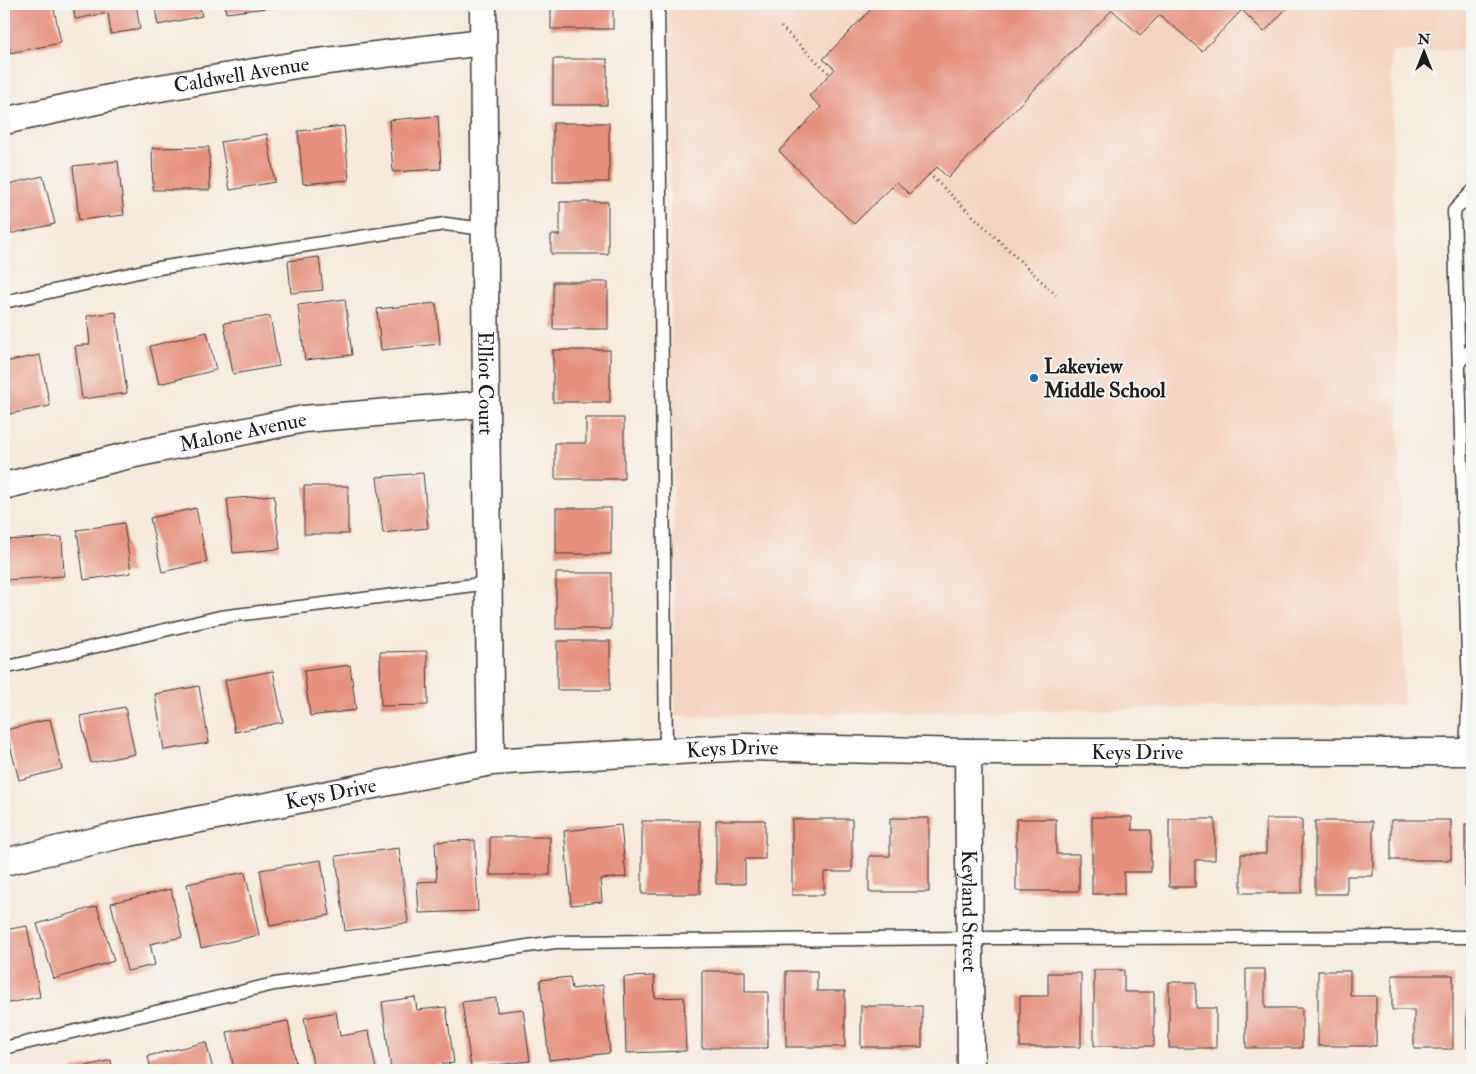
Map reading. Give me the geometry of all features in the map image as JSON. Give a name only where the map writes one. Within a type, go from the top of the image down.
[{"type":"street","name":"Elliot Court","points":[[483,4],[491,762]]},
{"type":"street","name":"Caldwell Avenue","points":[[4,121],[142,91],[302,64],[483,42]]},
{"type":"street","name":"Malone Avenue","points":[[4,486],[130,455],[304,419],[486,404]]},
{"type":"street","name":"Keys Drive","points":[[4,862],[128,833],[491,762],[744,747],[968,752],[1469,751]]},
{"type":"street","name":"Keyland Street","points":[[968,752],[971,1070]]},
{"type":"lane","points":[[658,4],[666,752]]},
{"type":"lane","points":[[1469,751],[1469,690],[1454,211],[1472,192]]},
{"type":"lane","points":[[4,302],[152,269],[445,224],[484,228]]},
{"type":"lane","points":[[1459,362],[1472,350]]},
{"type":"lane","points":[[1462,475],[1472,465]]},
{"type":"lane","points":[[4,668],[220,617],[489,583]]},
{"type":"lane","points":[[4,1048],[274,984],[555,942],[970,938],[1472,937]]},
{"type":"path","points":[[780,27],[830,74]]},
{"type":"path","points":[[929,174],[1056,295]]},
{"type":"shaded area","name":"Lakeview Middle School","points":[[668,4],[1472,4],[1472,49],[1391,52],[1404,705],[675,716]]},
{"type":"building","points":[[4,4],[53,4],[61,43],[10,53],[4,21]]},
{"type":"building","points":[[73,4],[136,4],[140,29],[111,34],[108,13],[75,19]]},
{"type":"building","points":[[154,4],[199,4],[202,16],[158,25]]},
{"type":"building","points":[[225,4],[283,4],[283,6],[226,13]]},
{"type":"building","points":[[551,4],[613,4],[613,29],[551,29]]},
{"type":"building","points":[[876,4],[1291,4],[1264,32],[1242,10],[1202,51],[1160,15],[1140,35],[1112,10],[948,178],[937,167],[909,194],[897,182],[854,224],[779,151],[821,107],[809,96],[835,69],[823,59]]},
{"type":"building","points":[[553,59],[607,59],[607,105],[553,105]]},
{"type":"building","points":[[438,116],[441,169],[393,172],[389,120]]},
{"type":"building","points":[[553,123],[609,123],[609,182],[553,182]]},
{"type":"building","points":[[344,126],[349,180],[303,184],[298,131]]},
{"type":"building","points":[[267,134],[275,182],[230,190],[221,142]]},
{"type":"building","points":[[209,147],[210,190],[153,190],[152,148]]},
{"type":"building","points":[[118,161],[124,215],[79,220],[73,166]]},
{"type":"building","points":[[43,176],[55,224],[9,234],[4,211],[4,185]]},
{"type":"building","points":[[560,202],[608,202],[608,254],[551,254],[551,235],[560,235]]},
{"type":"building","points":[[319,257],[323,290],[291,293],[288,261]]},
{"type":"building","points":[[553,282],[608,282],[608,329],[553,329]]},
{"type":"building","points":[[345,299],[352,355],[305,360],[298,305]]},
{"type":"building","points":[[436,303],[440,344],[381,350],[377,309]]},
{"type":"building","points":[[116,312],[127,393],[82,399],[75,346],[90,344],[87,316]]},
{"type":"building","points":[[270,316],[279,366],[233,374],[224,323]]},
{"type":"building","points":[[207,332],[216,370],[159,384],[150,346]]},
{"type":"building","points":[[553,350],[610,350],[610,402],[553,402]]},
{"type":"building","points":[[40,355],[50,406],[9,414],[4,388],[4,362]]},
{"type":"building","points":[[586,418],[624,418],[624,479],[555,479],[555,443],[586,443]]},
{"type":"building","points":[[423,473],[428,528],[383,533],[377,477]]},
{"type":"building","points":[[304,486],[348,486],[348,534],[304,534]]},
{"type":"building","points":[[274,495],[280,549],[233,553],[227,499]]},
{"type":"building","points":[[196,508],[207,562],[162,572],[150,518]]},
{"type":"building","points":[[556,508],[611,508],[611,554],[556,554]]},
{"type":"building","points":[[124,523],[131,573],[84,580],[77,530]]},
{"type":"building","points":[[62,537],[64,576],[6,580],[4,540]]},
{"type":"building","points":[[556,573],[611,573],[611,629],[556,629]]},
{"type":"building","points":[[557,641],[610,641],[610,690],[557,690]]},
{"type":"building","points":[[427,651],[428,705],[381,706],[380,652]]},
{"type":"building","points":[[350,665],[356,710],[310,716],[304,671]]},
{"type":"building","points":[[273,671],[283,722],[235,732],[225,680]]},
{"type":"building","points":[[199,686],[209,743],[164,750],[155,694]]},
{"type":"building","points":[[125,707],[135,754],[91,763],[80,716]]},
{"type":"building","points":[[50,719],[62,769],[19,780],[6,730]]},
{"type":"building","points":[[1092,817],[1132,817],[1132,830],[1151,830],[1151,872],[1124,872],[1124,894],[1092,894]]},
{"type":"building","points":[[890,818],[929,818],[929,892],[869,892],[869,856],[890,856]]},
{"type":"building","points":[[792,819],[852,819],[852,872],[824,872],[824,895],[792,895]]},
{"type":"building","points":[[1016,819],[1056,819],[1056,854],[1079,854],[1079,891],[1016,891]]},
{"type":"building","points":[[1169,819],[1215,819],[1215,860],[1195,860],[1195,887],[1169,887]]},
{"type":"building","points":[[1266,819],[1302,819],[1302,893],[1241,893],[1241,854],[1266,854]]},
{"type":"building","points":[[716,820],[765,820],[765,859],[745,859],[745,884],[716,884]]},
{"type":"building","points":[[1391,820],[1451,820],[1451,860],[1391,860]]},
{"type":"building","points":[[642,821],[700,821],[700,894],[642,894]]},
{"type":"building","points":[[1315,821],[1373,821],[1373,876],[1347,876],[1347,894],[1315,894]]},
{"type":"building","points":[[1465,824],[1472,824],[1472,886],[1465,886]]},
{"type":"building","points":[[621,825],[626,877],[600,879],[602,902],[571,905],[564,831]]},
{"type":"building","points":[[490,837],[550,837],[550,875],[490,875]]},
{"type":"building","points":[[475,840],[478,911],[419,913],[417,882],[437,881],[435,842]]},
{"type":"building","points":[[399,848],[408,923],[345,931],[336,856]]},
{"type":"building","points":[[321,860],[330,915],[270,926],[260,870]]},
{"type":"building","points":[[245,872],[259,935],[201,948],[187,884]]},
{"type":"building","points":[[171,889],[182,937],[150,944],[155,965],[127,971],[111,903]]},
{"type":"building","points":[[97,906],[114,961],[54,979],[37,924]]},
{"type":"building","points":[[27,926],[40,997],[4,1004],[4,930]]},
{"type":"building","points":[[1246,969],[1265,969],[1265,1008],[1302,1008],[1302,1048],[1246,1048]]},
{"type":"building","points":[[1094,970],[1124,970],[1124,992],[1154,992],[1154,1046],[1094,1046]]},
{"type":"building","points":[[702,971],[745,971],[745,992],[768,992],[768,1048],[702,1048]]},
{"type":"building","points":[[786,971],[817,971],[817,991],[845,991],[845,1047],[786,1047]]},
{"type":"building","points":[[1318,971],[1350,971],[1350,996],[1376,996],[1376,1046],[1318,1046]]},
{"type":"building","points":[[1048,973],[1081,973],[1081,1047],[1020,1047],[1020,996],[1048,996]]},
{"type":"building","points":[[1392,975],[1453,975],[1453,1049],[1414,1049],[1414,1010],[1392,1010]]},
{"type":"building","points":[[654,976],[655,998],[684,997],[686,1051],[626,1053],[624,977]]},
{"type":"building","points":[[570,977],[572,989],[603,985],[610,1053],[549,1060],[540,980]]},
{"type":"building","points":[[1169,982],[1196,982],[1196,1008],[1216,1008],[1216,1048],[1169,1048]]},
{"type":"building","points":[[415,997],[417,1010],[446,1007],[454,1063],[391,1070],[382,1002]]},
{"type":"building","points":[[496,998],[497,1012],[523,1009],[530,1061],[471,1068],[462,1002]]},
{"type":"building","points":[[861,1006],[922,1006],[922,1047],[861,1047]]},
{"type":"building","points":[[1467,1009],[1472,1009],[1472,1048],[1467,1048]]},
{"type":"building","points":[[336,1012],[340,1036],[369,1031],[376,1070],[314,1070],[304,1018]]},
{"type":"building","points":[[288,1021],[297,1070],[258,1070],[257,1066],[234,1070],[227,1032]]},
{"type":"building","points":[[206,1042],[213,1070],[151,1070],[148,1056]]},
{"type":"building","points":[[111,1060],[113,1070],[69,1070]]},
{"type":"place","name":"Lakeview Middle School","points":[[1034,378]]}]
